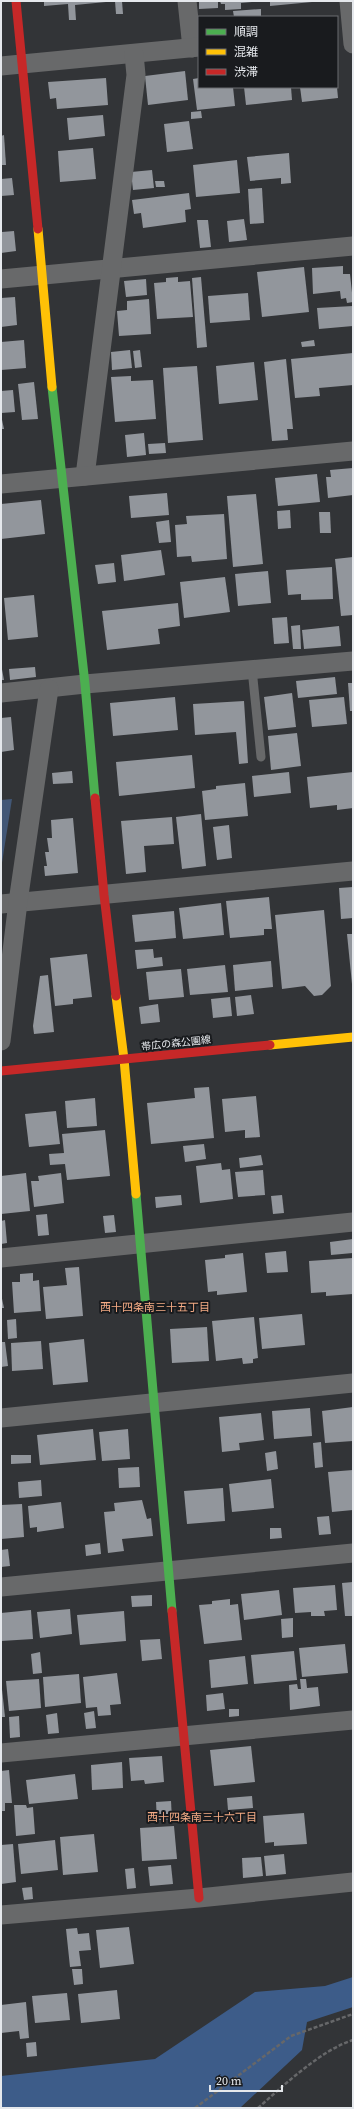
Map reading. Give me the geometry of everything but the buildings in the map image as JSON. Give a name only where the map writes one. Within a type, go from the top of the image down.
[{"type":"street","points":[[16,1],[61,478],[85,684],[104,895],[124,1059],[168,1570],[199,1898]]},
{"type":"street","points":[[1,66],[195,48],[187,1]]},
{"type":"street","points":[[349,1],[349,35]]},
{"type":"street","points":[[85,476],[136,75],[134,54]]},
{"type":"street","points":[[1,279],[41,274],[353,246]]},
{"type":"street","points":[[1,484],[353,451]]},
{"type":"street","points":[[1,693],[85,684],[353,661]]},
{"type":"street","points":[[1,1041],[10,903],[49,689]]},
{"type":"street","points":[[10,903],[353,870]]},
{"type":"street","name":"帯広の森公園線","points":[[1,1071],[353,1037]]},
{"type":"street","points":[[1,1258],[353,1222]]},
{"type":"street","points":[[1,1418],[353,1383]]},
{"type":"street","points":[[1,1587],[353,1553]]},
{"type":"street","points":[[1,1753],[353,1720]]},
{"type":"street","points":[[1,1915],[199,1898],[353,1882]]},
{"type":"lane","points":[[252,669],[261,757]]},
{"type":"path","points":[[195,2108],[291,2036],[353,2014]]},
{"type":"path","points":[[258,2108],[288,2081],[340,2044],[353,2040]]},
{"type":"shaded area","points":[[12,799],[1,869],[1,800]]},
{"type":"shaded area","points":[[353,1977],[353,2007],[307,2022],[302,2050],[240,2108],[1,2108],[1,2076],[155,2059],[255,1992],[325,1986]]},
{"type":"traffic: fast","points":[[52,387],[85,684],[95,798]]},
{"type":"traffic: fast","points":[[136,1194],[172,1611]]},
{"type":"traffic: slow","points":[[38,229],[52,387]]},
{"type":"traffic: slow","points":[[116,996],[124,1059],[136,1194]]},
{"type":"traffic: slow","points":[[270,1045],[353,1037]]},
{"type":"traffic: jam","points":[[16,1],[38,229]]},
{"type":"traffic: jam","points":[[95,798],[104,895],[116,996]]},
{"type":"traffic: jam","points":[[1,1071],[270,1045]]},
{"type":"traffic: jam","points":[[172,1611],[199,1898]]},
{"type":"district","name":"西十四条南三十五丁目","points":[[155,1307]]},
{"type":"district","name":"西十四条南三十六丁目","points":[[202,1817]]}]
